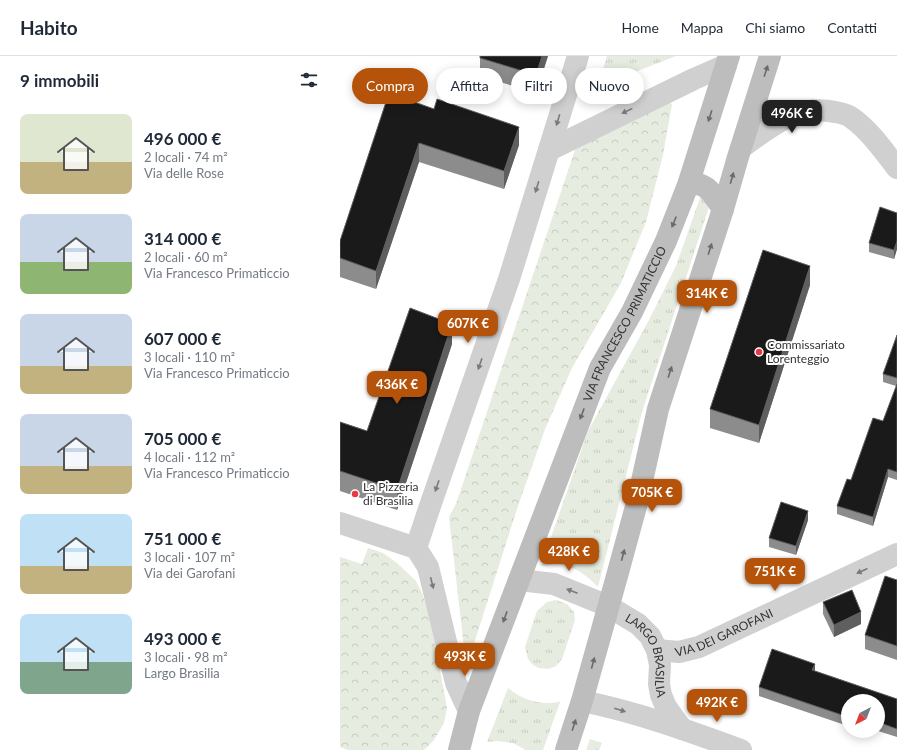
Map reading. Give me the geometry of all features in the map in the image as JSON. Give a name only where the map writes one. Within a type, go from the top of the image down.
[{"type":"street","points":[[416,548],[509,279],[578,56]]},
{"type":"street","points":[[608,606],[638,499],[658,409],[723,209],[770,56]]},
{"type":"street","name":"VIA FRANCESCO PRIMATICCIO","points":[[548,150],[728,61]]},
{"type":"street","name":"VIA FRANCESCO PRIMATICCIO","points":[[519,580],[600,368],[632,312],[666,241],[688,185],[728,61]]},
{"type":"street","points":[[741,148],[770,127],[789,116],[810,110],[827,110],[851,117],[874,138],[897,168]]},
{"type":"street","points":[[688,185],[697,183],[705,186],[723,209]]},
{"type":"street","points":[[340,523],[416,548],[428,567],[456,683],[469,711]]},
{"type":"street","name":"VIA DEI GAROFANI","points":[[657,650],[679,652],[699,647],[897,554]]},
{"type":"street","points":[[459,750],[469,711],[519,580]]},
{"type":"street","name":"LARGO BRASILIA","points":[[519,580],[554,584],[608,606],[638,624],[650,636],[657,650],[660,665],[659,684],[661,695],[666,707],[682,729]]},
{"type":"street","name":"LARGO BRASILIA","points":[[566,750],[582,701],[608,606]]},
{"type":"street","name":"LARGO BRASILIA","points":[[582,701],[608,706],[682,729]]},
{"type":"street","points":[[682,729],[741,750]]},
{"type":"green space","points":[[607,56],[676,56],[644,69],[603,68]]},
{"type":"green space","points":[[666,100],[672,104],[663,155],[646,222],[621,283],[572,368],[545,429],[517,509],[470,656],[465,656],[449,517],[456,504],[576,147]]},
{"type":"green space","points":[[706,194],[710,204],[642,412],[598,587],[585,575],[569,566],[557,564],[541,566],[588,431],[649,320],[676,266],[700,198]]},
{"type":"green space","points":[[368,548],[383,553],[397,563],[416,581],[430,616],[447,708],[444,723],[434,740],[424,750],[348,750],[340,747],[340,557],[362,564]]},
{"type":"green space","points":[[556,600],[567,604],[574,612],[575,620],[562,659],[556,666],[548,669],[539,668],[533,665],[528,659],[525,647],[537,611],[547,602]]},
{"type":"green space","points":[[508,688],[520,696],[532,701],[546,703],[560,702],[543,750],[526,750],[513,743],[497,741],[487,742]]},
{"type":"green space","points":[[590,739],[602,743],[599,750],[586,750]]},
{"type":"building","points":[[480,56],[542,56],[538,68],[513,68],[480,58]]},
{"type":"building","points":[[436,102],[436,104],[452,104],[519,127],[504,171],[419,143],[376,271],[340,258],[340,241],[385,104],[420,104],[434,109]]},
{"type":"building","points":[[880,207],[897,213],[897,241],[894,250],[869,243]]},
{"type":"building","points":[[763,250],[810,266],[759,425],[710,409]]},
{"type":"building","points":[[410,308],[452,324],[397,490],[340,471],[340,422],[367,431]]},
{"type":"building","points":[[897,335],[897,378],[883,374]]},
{"type":"building","points":[[897,384],[897,472],[888,469],[873,517],[837,506],[847,479],[851,480],[873,418],[883,421]]},
{"type":"building","points":[[781,502],[808,511],[796,546],[769,538]]},
{"type":"building","points":[[885,576],[897,580],[897,646],[865,635]]},
{"type":"building","points":[[852,590],[861,612],[834,625],[823,602]]},
{"type":"building","points":[[772,649],[815,664],[812,670],[882,694],[841,694],[841,715],[759,687]]},
{"type":"building","points":[[885,695],[897,699],[897,729],[885,725]]},
{"type":"place","name":"Commissariato Lorenteggio","points":[[759,352]]},
{"type":"place","name":"La Pizzeria di Brasilia","points":[[355,494]]}]
